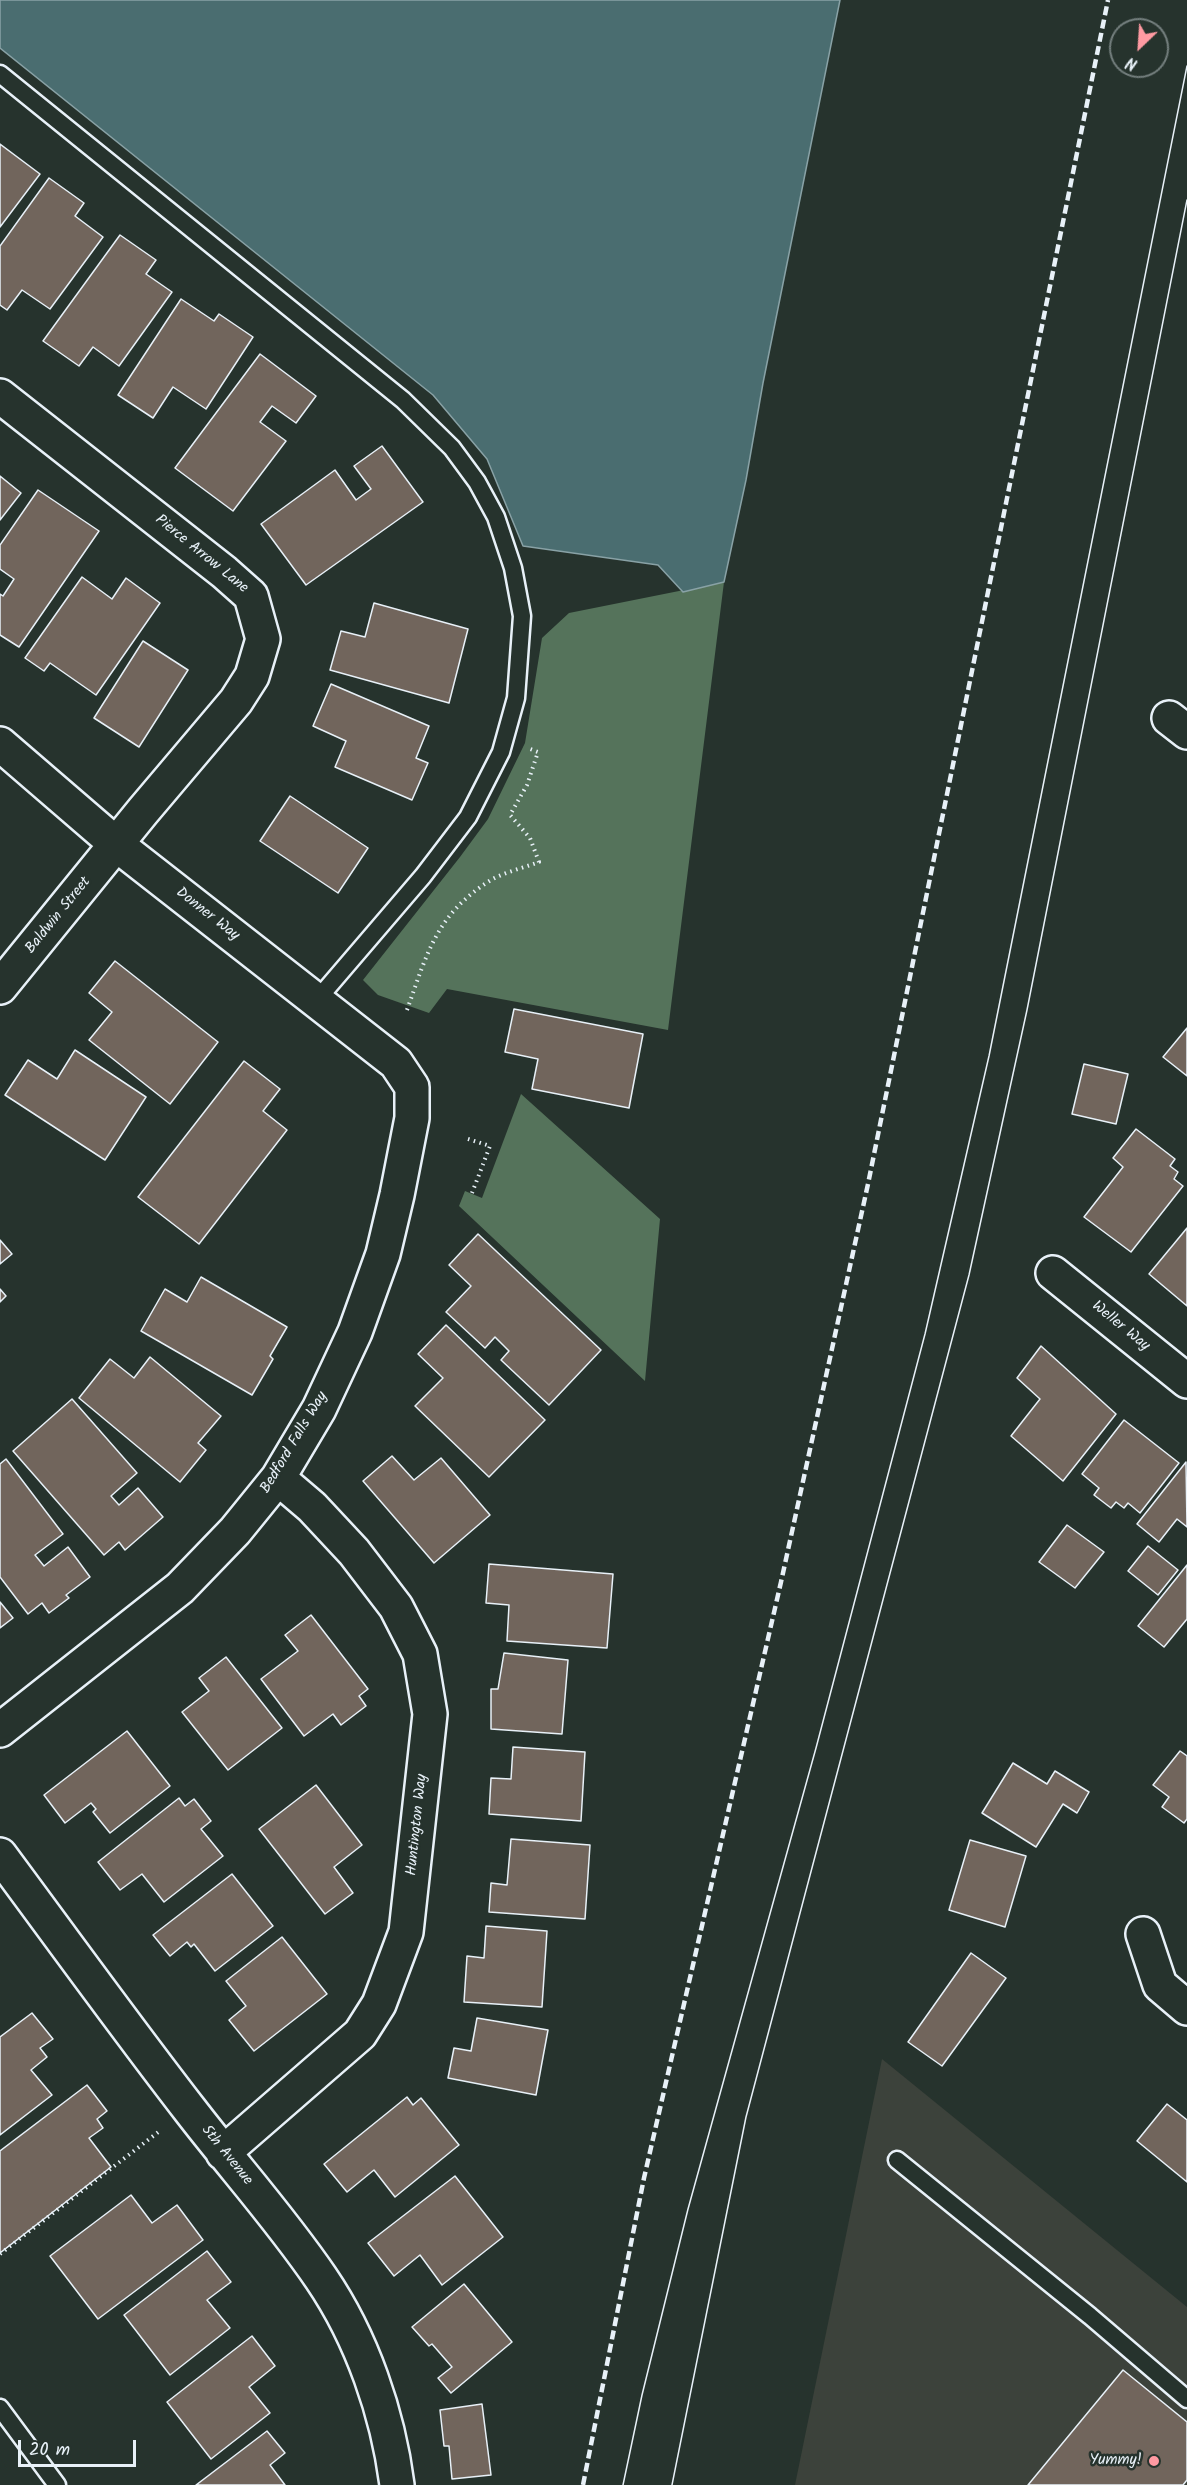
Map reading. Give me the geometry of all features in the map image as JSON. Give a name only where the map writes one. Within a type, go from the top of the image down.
[{"type":"street","name":"Pierce Arrow Lane","points":[[0,396],[224,572],[251,596],[263,639],[252,676],[236,701],[116,844]]},
{"type":"street","name":"Donner Way","points":[[0,744],[116,844],[396,1062],[412,1087]]},
{"type":"street","name":"Baldwin Street","points":[[0,987],[116,844]]},
{"type":"street","name":"Bedford Falls Way","points":[[0,1730],[180,1588],[236,1531],[278,1478],[319,1408],[351,1341],[383,1254],[408,1146],[412,1118],[412,1087]]},
{"type":"street","name":"Weller Way","points":[[1053,1273],[1187,1380]]},
{"type":"street","name":"Huntington Way","points":[[223,2153],[360,2034],[379,2004],[406,1932],[430,1714],[420,1654],[396,1607],[354,1552],[312,1508],[278,1478]]},
{"type":"street","name":"5th Avenue","points":[[0,1855],[189,2109],[275,2215],[322,2279],[352,2333],[378,2397],[394,2462],[397,2485]]},
{"type":"street","points":[[1143,1934],[1160,1986],[1187,2008]]},
{"type":"lane","points":[[0,74],[403,400],[452,448],[477,482],[496,517],[513,568],[522,616],[516,698],[501,752],[468,817],[423,876],[316,1000]]},
{"type":"lane","points":[[897,2160],[1090,2316],[1187,2399]]},
{"type":"lane","points":[[0,2408],[57,2485]]},
{"type":"path","points":[[407,1010],[431,945],[446,918],[492,879],[539,862],[530,838],[510,815],[526,785],[538,752],[523,746]]},
{"type":"path","points":[[468,1138],[490,1146],[472,1193]]},
{"type":"path","points":[[0,2254],[189,2109]]},
{"type":"shaded area","points":[[882,2059],[1187,2307],[1187,2485],[795,2485]]},
{"type":"green space","points":[[724,582],[668,1030],[447,989],[429,1013],[378,995],[363,980],[488,819],[525,743],[542,638],[569,613]]},
{"type":"green space","points":[[521,1094],[660,1219],[645,1381],[459,1206],[465,1191],[482,1198]]},
{"type":"water","points":[[0,0],[840,0],[724,582],[683,592],[658,565],[523,546],[487,459],[433,395],[0,48]]},
{"type":"building","points":[[0,144],[40,174],[0,227]]},
{"type":"building","points":[[49,178],[84,203],[75,216],[103,237],[50,309],[22,290],[7,310],[0,305],[0,246]]},
{"type":"building","points":[[120,235],[156,260],[146,274],[172,292],[119,366],[93,347],[79,366],[43,341]]},
{"type":"building","points":[[181,299],[214,321],[219,314],[253,337],[206,409],[173,387],[153,418],[118,395]]},
{"type":"building","points":[[260,354],[316,396],[296,423],[272,406],[260,422],[286,441],[233,511],[175,468]]},
{"type":"building","points":[[382,446],[423,502],[306,585],[261,524],[335,470],[356,500],[371,489],[354,466]]},
{"type":"building","points":[[0,476],[21,493],[0,520]]},
{"type":"building","points":[[38,490],[99,531],[19,647],[0,635],[0,594],[3,596],[14,579],[0,569],[0,545]]},
{"type":"building","points":[[82,577],[112,599],[126,578],[160,603],[96,695],[50,663],[44,671],[25,658]]},
{"type":"building","points":[[374,603],[468,629],[449,703],[330,670],[341,631],[365,637]]},
{"type":"building","points":[[143,641],[188,670],[139,747],[94,718]]},
{"type":"building","points":[[331,684],[429,726],[416,758],[428,763],[412,800],[335,767],[346,741],[313,726]]},
{"type":"building","points":[[290,796],[368,848],[338,893],[260,841]]},
{"type":"building","points":[[115,961],[218,1042],[170,1104],[89,1040],[112,1012],[89,993]]},
{"type":"building","points":[[514,1009],[643,1034],[629,1108],[532,1089],[538,1059],[505,1052]]},
{"type":"building","points":[[1187,1028],[1187,1076],[1163,1057]]},
{"type":"building","points":[[75,1050],[146,1097],[105,1160],[5,1095],[28,1060],[57,1079]]},
{"type":"building","points":[[244,1061],[280,1089],[263,1111],[287,1130],[199,1244],[138,1197]]},
{"type":"building","points":[[1084,1064],[1128,1074],[1116,1124],[1072,1114]]},
{"type":"building","points":[[1136,1129],[1175,1159],[1170,1166],[1178,1172],[1174,1179],[1183,1186],[1131,1252],[1084,1217],[1123,1167],[1113,1158]]},
{"type":"building","points":[[1187,1228],[1187,1306],[1149,1274]]},
{"type":"building","points":[[478,1234],[601,1350],[549,1405],[501,1360],[509,1351],[495,1337],[485,1348],[446,1312],[471,1286],[449,1265]]},
{"type":"building","points":[[0,1240],[12,1254],[0,1264]]},
{"type":"building","points":[[201,1277],[287,1327],[270,1356],[273,1359],[252,1395],[141,1331],[165,1289],[187,1302]]},
{"type":"building","points":[[0,1289],[6,1296],[0,1302]]},
{"type":"building","points":[[446,1325],[545,1420],[489,1477],[415,1406],[443,1378],[418,1354]]},
{"type":"building","points":[[1041,1346],[1116,1414],[1063,1481],[1011,1436],[1040,1399],[1017,1378]]},
{"type":"building","points":[[150,1357],[221,1416],[198,1443],[206,1450],[180,1482],[79,1398],[110,1359],[134,1378]]},
{"type":"building","points":[[72,1399],[137,1473],[111,1496],[119,1505],[138,1488],[163,1517],[125,1550],[119,1542],[104,1555],[13,1451]]},
{"type":"building","points":[[1124,1420],[1179,1463],[1140,1513],[1128,1503],[1124,1508],[1116,1502],[1111,1508],[1094,1495],[1099,1488],[1082,1474]]},
{"type":"building","points":[[392,1456],[414,1480],[441,1458],[490,1515],[434,1563],[363,1481]]},
{"type":"building","points":[[6,1459],[63,1534],[35,1555],[44,1566],[68,1547],[90,1577],[66,1595],[69,1598],[49,1613],[42,1603],[28,1614],[0,1577],[0,1464]]},
{"type":"building","points":[[1186,1462],[1187,1527],[1177,1519],[1159,1542],[1137,1524]]},
{"type":"building","points":[[1067,1525],[1104,1552],[1075,1588],[1039,1562]]},
{"type":"building","points":[[1148,1546],[1178,1570],[1158,1595],[1128,1571]]},
{"type":"building","points":[[489,1564],[613,1574],[607,1648],[507,1641],[509,1605],[486,1603]]},
{"type":"building","points":[[1187,1565],[1187,1619],[1164,1647],[1138,1626]]},
{"type":"building","points":[[0,1602],[13,1618],[0,1628]]},
{"type":"building","points":[[311,1615],[368,1689],[359,1696],[366,1706],[341,1725],[333,1714],[304,1736],[261,1679],[298,1651],[285,1635]]},
{"type":"building","points":[[504,1653],[568,1660],[562,1734],[491,1729],[491,1689],[498,1689]]},
{"type":"building","points":[[226,1657],[282,1728],[228,1770],[182,1712],[209,1691],[199,1678]]},
{"type":"building","points":[[127,1731],[170,1786],[110,1833],[93,1812],[96,1809],[91,1803],[65,1823],[44,1795]]},
{"type":"building","points":[[513,1747],[585,1752],[581,1821],[489,1814],[491,1778],[511,1779]]},
{"type":"building","points":[[1180,1751],[1187,1756],[1187,1819],[1184,1823],[1162,1807],[1169,1797],[1153,1785]]},
{"type":"building","points":[[1013,1763],[1047,1784],[1055,1771],[1089,1792],[1077,1813],[1063,1804],[1036,1847],[982,1813]]},
{"type":"building","points":[[316,1785],[362,1845],[334,1867],[353,1893],[325,1914],[259,1829]]},
{"type":"building","points":[[179,1798],[185,1806],[194,1799],[211,1821],[201,1829],[223,1856],[164,1902],[142,1874],[120,1890],[98,1862]]},
{"type":"building","points":[[511,1839],[590,1845],[585,1919],[489,1912],[491,1883],[507,1885]]},
{"type":"building","points":[[970,1840],[1026,1856],[1005,1927],[949,1910]]},
{"type":"building","points":[[232,1874],[273,1926],[215,1971],[194,1944],[191,1947],[187,1942],[170,1956],[153,1935]]},
{"type":"building","points":[[486,1926],[547,1931],[542,2007],[464,2002],[467,1956],[484,1958]]},
{"type":"building","points":[[282,1937],[327,1994],[254,2051],[229,2020],[246,2006],[226,1981]]},
{"type":"building","points":[[971,1953],[1006,1978],[942,2066],[908,2042]]},
{"type":"building","points":[[32,2013],[53,2039],[40,2048],[47,2057],[31,2070],[52,2095],[0,2135],[0,2037]]},
{"type":"building","points":[[477,2018],[548,2030],[536,2095],[448,2078],[454,2048],[471,2051]]},
{"type":"building","points":[[87,2085],[107,2111],[97,2119],[103,2128],[89,2138],[111,2167],[0,2253],[0,2151]]},
{"type":"building","points":[[407,2097],[413,2105],[421,2098],[459,2145],[395,2197],[374,2170],[347,2192],[324,2164]]},
{"type":"building","points":[[1167,2104],[1187,2120],[1187,2182],[1137,2141]]},
{"type":"building","points":[[455,2176],[503,2237],[442,2285],[420,2255],[394,2276],[368,2243]]},
{"type":"building","points":[[131,2195],[152,2223],[177,2205],[203,2240],[98,2319],[50,2256]]},
{"type":"building","points":[[207,2251],[231,2282],[207,2300],[230,2328],[170,2375],[124,2315]]},
{"type":"building","points":[[464,2284],[512,2342],[451,2393],[438,2378],[452,2367],[432,2344],[429,2346],[412,2327]]},
{"type":"building","points":[[252,2336],[275,2366],[249,2387],[270,2413],[211,2459],[167,2402]]},
{"type":"building","points":[[1123,2370],[1187,2422],[1187,2480],[1183,2485],[1028,2485]]},
{"type":"building","points":[[482,2404],[491,2475],[452,2479],[449,2446],[444,2446],[440,2410]]},
{"type":"building","points":[[267,2431],[285,2453],[270,2465],[285,2485],[196,2485]]},
{"type":"tram line","points":[[623,2485],[642,2395],[688,2209],[816,1748],[925,1334],[989,1056],[1187,66]]},
{"type":"tram line","points":[[672,2485],[746,2117],[969,1275],[1027,1010],[1187,200]]},
{"type":"railway","points":[[583,2485],[644,2178],[781,1582],[868,1184],[1108,0]]},
{"type":"place","name":"Yummy!","points":[[1154,2461]]}]
